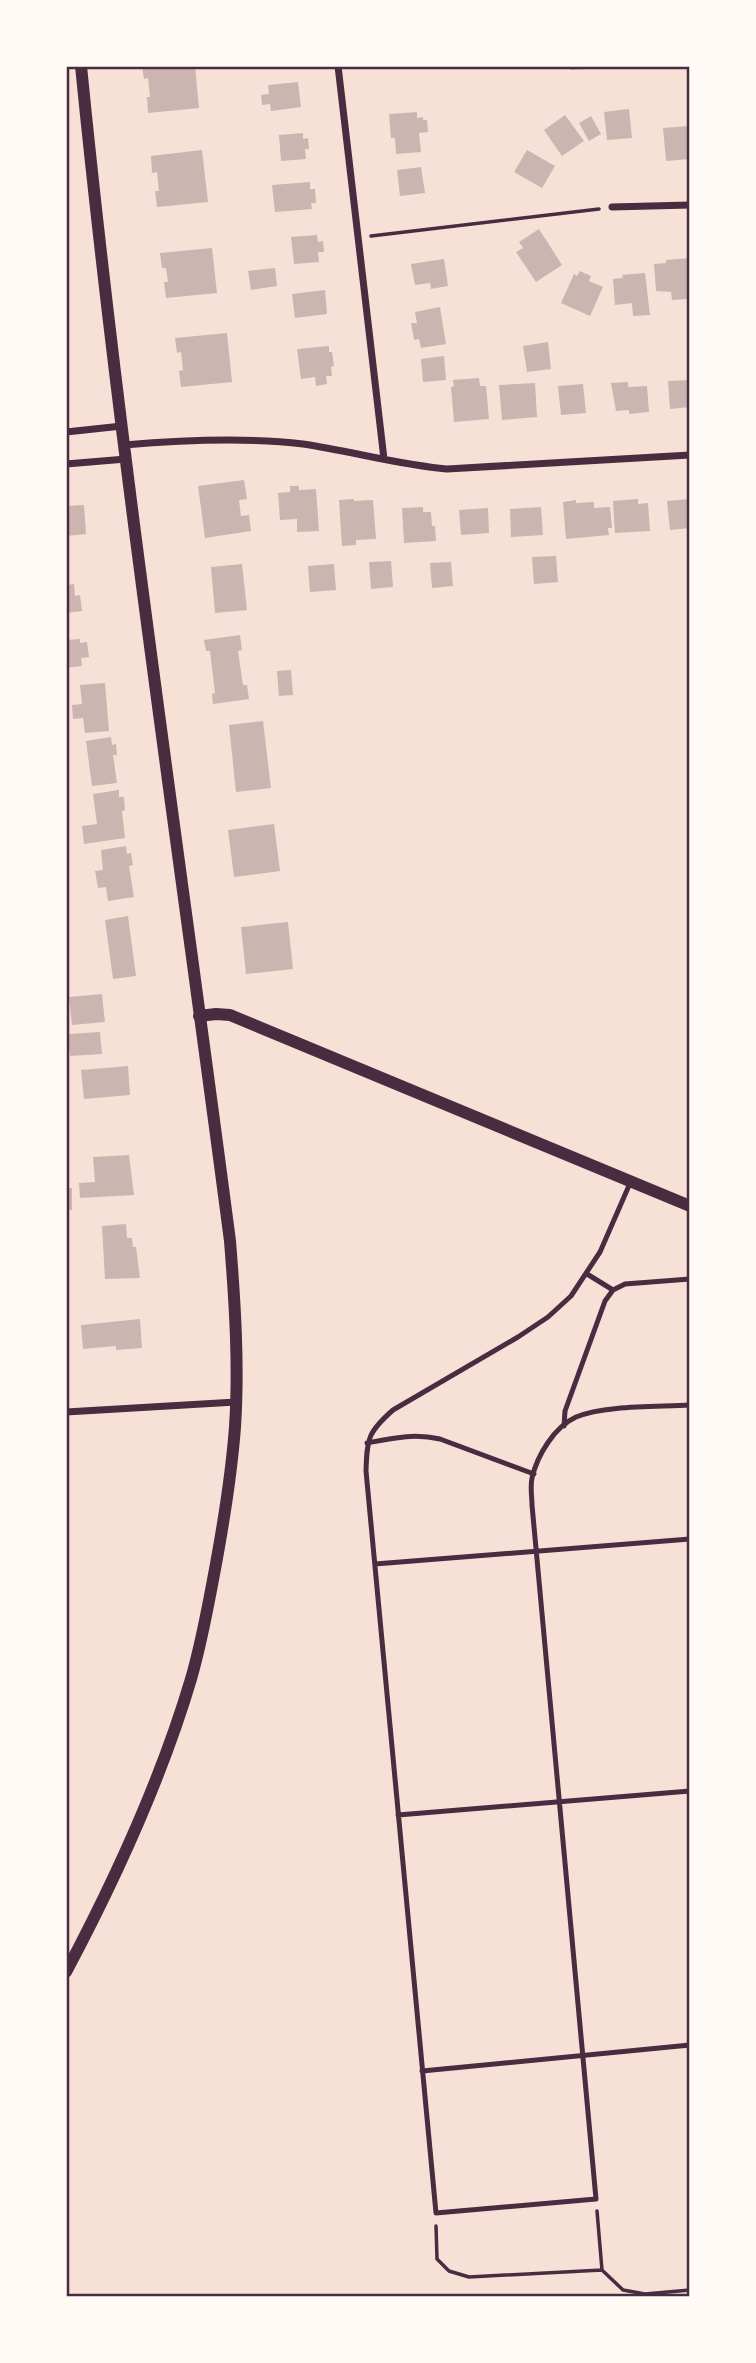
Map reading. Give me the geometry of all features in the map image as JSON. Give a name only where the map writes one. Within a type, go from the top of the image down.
[{"type":"street","points":[[66,1972],[155,1784],[191,1677],[204,1631],[218,1555],[231,1466],[236,1402],[236,1323],[230,1241],[124,445],[81,66]]},
{"type":"street","points":[[338,66],[384,459]]},
{"type":"street","points":[[612,207],[690,205]]},
{"type":"street","points":[[66,432],[122,426]]},
{"type":"street","points":[[124,445],[259,440],[306,445],[420,467],[447,469],[690,456]]},
{"type":"street","points":[[66,464],[126,459]]},
{"type":"street","points":[[199,1016],[230,1016],[690,1206]]},
{"type":"street","points":[[66,1412],[236,1402]]},
{"type":"lane","points":[[631,1181],[600,1252],[571,1296],[548,1317],[519,1337],[393,1410],[375,1426],[367,1443],[366,1471],[436,2213],[596,2199],[532,1505],[534,1474],[545,1448],[574,1418],[595,1412],[690,1405]]},
{"type":"lane","points":[[587,1274],[613,1290]]},
{"type":"lane","points":[[564,1426],[565,1411],[605,1301],[613,1290],[625,1284],[690,1279]]},
{"type":"lane","points":[[367,1443],[402,1435],[424,1435],[534,1474]]},
{"type":"lane","points":[[375,1564],[690,1539]]},
{"type":"lane","points":[[398,1815],[690,1791]]},
{"type":"lane","points":[[422,2071],[690,2045]]},
{"type":"path","points":[[358,238],[612,207]]},
{"type":"path","points":[[596,2199],[602,2270],[623,2290],[645,2294],[690,2290]]},
{"type":"path","points":[[436,2213],[437,2259],[449,2271],[469,2277],[602,2270]]},
{"type":"building","points":[[142,66],[195,66],[199,108],[148,113],[148,78],[144,79]]},
{"type":"building","points":[[570,66],[588,66],[588,69],[570,70]]},
{"type":"building","points":[[298,82],[301,107],[271,111],[270,104],[262,105],[261,95],[269,94],[268,85]]},
{"type":"building","points":[[629,109],[632,138],[607,140],[604,112]]},
{"type":"building","points":[[417,112],[417,118],[423,117],[423,120],[427,120],[428,132],[419,133],[421,152],[396,154],[395,138],[391,138],[389,114]]},
{"type":"building","points":[[565,115],[584,141],[562,156],[544,130]]},
{"type":"building","points":[[591,116],[601,134],[589,141],[579,123]]},
{"type":"building","points":[[690,126],[690,159],[666,161],[663,128]]},
{"type":"building","points":[[303,133],[303,139],[308,138],[306,159],[281,161],[279,135]]},
{"type":"building","points":[[202,150],[208,202],[157,207],[157,172],[152,173],[151,156]]},
{"type":"building","points":[[527,150],[555,166],[542,188],[514,172]]},
{"type":"building","points":[[421,167],[425,193],[400,196],[397,170]]},
{"type":"building","points":[[310,182],[310,189],[315,189],[316,203],[311,203],[312,209],[275,212],[272,185]]},
{"type":"building","points":[[539,229],[562,265],[536,282],[516,252],[523,248],[519,242]]},
{"type":"building","points":[[317,235],[318,242],[323,241],[324,252],[318,252],[319,262],[294,264],[291,237]]},
{"type":"building","points":[[212,248],[217,293],[166,298],[164,282],[168,282],[160,253]]},
{"type":"building","points":[[690,258],[689,299],[672,300],[671,292],[656,291],[654,264]]},
{"type":"building","points":[[444,259],[448,286],[431,289],[430,283],[415,285],[411,264]]},
{"type":"building","points":[[275,268],[277,286],[251,290],[248,271]]},
{"type":"building","points":[[580,271],[591,276],[589,281],[603,287],[590,316],[561,303],[574,274],[577,276]]},
{"type":"building","points":[[645,273],[650,315],[633,316],[632,303],[615,305],[613,279],[623,278],[622,275]]},
{"type":"building","points":[[325,290],[327,314],[295,318],[292,294]]},
{"type":"building","points":[[440,307],[446,344],[421,348],[419,339],[414,340],[411,323],[417,323],[415,312]]},
{"type":"building","points":[[227,333],[232,382],[181,387],[181,352],[177,353],[175,338]]},
{"type":"building","points":[[548,342],[551,369],[527,372],[523,346]]},
{"type":"building","points":[[329,346],[334,366],[331,367],[332,376],[326,376],[327,384],[316,386],[315,377],[301,379],[297,349]]},
{"type":"building","points":[[444,356],[446,380],[423,382],[421,359]]},
{"type":"building","points":[[479,378],[480,386],[486,386],[489,419],[454,422],[451,387],[454,386],[453,380]]},
{"type":"building","points":[[690,380],[690,407],[670,409],[668,381]]},
{"type":"building","points":[[628,382],[628,387],[647,386],[649,412],[629,414],[629,410],[616,411],[611,383]]},
{"type":"building","points":[[535,383],[537,417],[502,420],[499,385]]},
{"type":"building","points":[[583,384],[586,413],[561,415],[558,386]]},
{"type":"building","points":[[244,480],[247,499],[239,500],[241,516],[249,515],[251,531],[205,538],[198,486]]},
{"type":"building","points":[[290,486],[299,486],[299,490],[316,489],[319,531],[297,532],[297,519],[280,520],[278,493],[290,492]]},
{"type":"building","points":[[638,499],[638,504],[648,503],[650,531],[615,533],[613,501]]},
{"type":"building","points":[[690,499],[690,528],[670,530],[667,501]]},
{"type":"building","points":[[339,500],[373,500],[376,539],[356,540],[356,545],[342,546]]},
{"type":"building","points":[[576,500],[576,503],[594,502],[594,508],[610,507],[612,528],[608,528],[609,535],[566,539],[563,502]]},
{"type":"building","points":[[84,505],[86,534],[66,536],[66,506]]},
{"type":"building","points":[[423,507],[423,512],[431,512],[436,541],[404,543],[402,508]]},
{"type":"building","points":[[541,507],[543,535],[511,537],[510,509]]},
{"type":"building","points":[[488,508],[489,533],[461,535],[459,510]]},
{"type":"building","points":[[556,556],[558,582],[534,584],[532,557]]},
{"type":"building","points":[[391,561],[393,587],[371,589],[369,562]]},
{"type":"building","points":[[451,562],[453,586],[432,588],[430,563]]},
{"type":"building","points":[[242,564],[247,610],[215,613],[211,567]]},
{"type":"building","points":[[334,564],[336,590],[310,592],[308,566]]},
{"type":"building","points":[[74,584],[75,596],[80,595],[82,611],[66,613],[66,585]]},
{"type":"building","points":[[240,635],[242,650],[238,651],[243,685],[247,685],[249,699],[213,704],[212,694],[215,693],[210,651],[206,651],[204,640]]},
{"type":"building","points":[[80,639],[80,643],[87,642],[89,657],[81,658],[82,666],[66,668],[66,640]]},
{"type":"building","points":[[291,670],[293,695],[279,696],[277,671]]},
{"type":"building","points":[[105,683],[109,731],[85,733],[83,718],[73,719],[72,705],[82,704],[80,685]]},
{"type":"building","points":[[263,721],[271,788],[236,792],[229,725]]},
{"type":"building","points":[[111,737],[112,745],[116,744],[117,755],[113,755],[117,783],[92,786],[86,741]]},
{"type":"building","points":[[119,790],[119,797],[124,797],[125,810],[122,811],[125,838],[84,844],[82,826],[97,824],[93,794]]},
{"type":"building","points":[[274,824],[280,871],[234,877],[228,830]]},
{"type":"building","points":[[126,846],[127,854],[131,853],[133,865],[129,866],[134,897],[108,901],[106,887],[98,888],[95,871],[103,870],[101,850]]},
{"type":"building","points":[[128,916],[136,976],[113,979],[105,920]]},
{"type":"building","points":[[288,922],[293,969],[246,974],[241,927]]},
{"type":"building","points":[[102,994],[105,1022],[72,1025],[69,997]]},
{"type":"building","points":[[100,1032],[102,1054],[70,1056],[68,1034]]},
{"type":"building","points":[[128,1066],[130,1095],[84,1099],[81,1070]]},
{"type":"building","points":[[129,1155],[134,1195],[80,1198],[79,1183],[95,1182],[93,1157]]},
{"type":"building","points":[[66,1188],[72,1188],[72,1210],[66,1210]]},
{"type":"building","points":[[126,1224],[127,1238],[132,1238],[133,1247],[136,1247],[140,1278],[105,1279],[102,1226]]},
{"type":"building","points":[[140,1319],[142,1348],[116,1350],[116,1346],[83,1349],[81,1325]]}]
